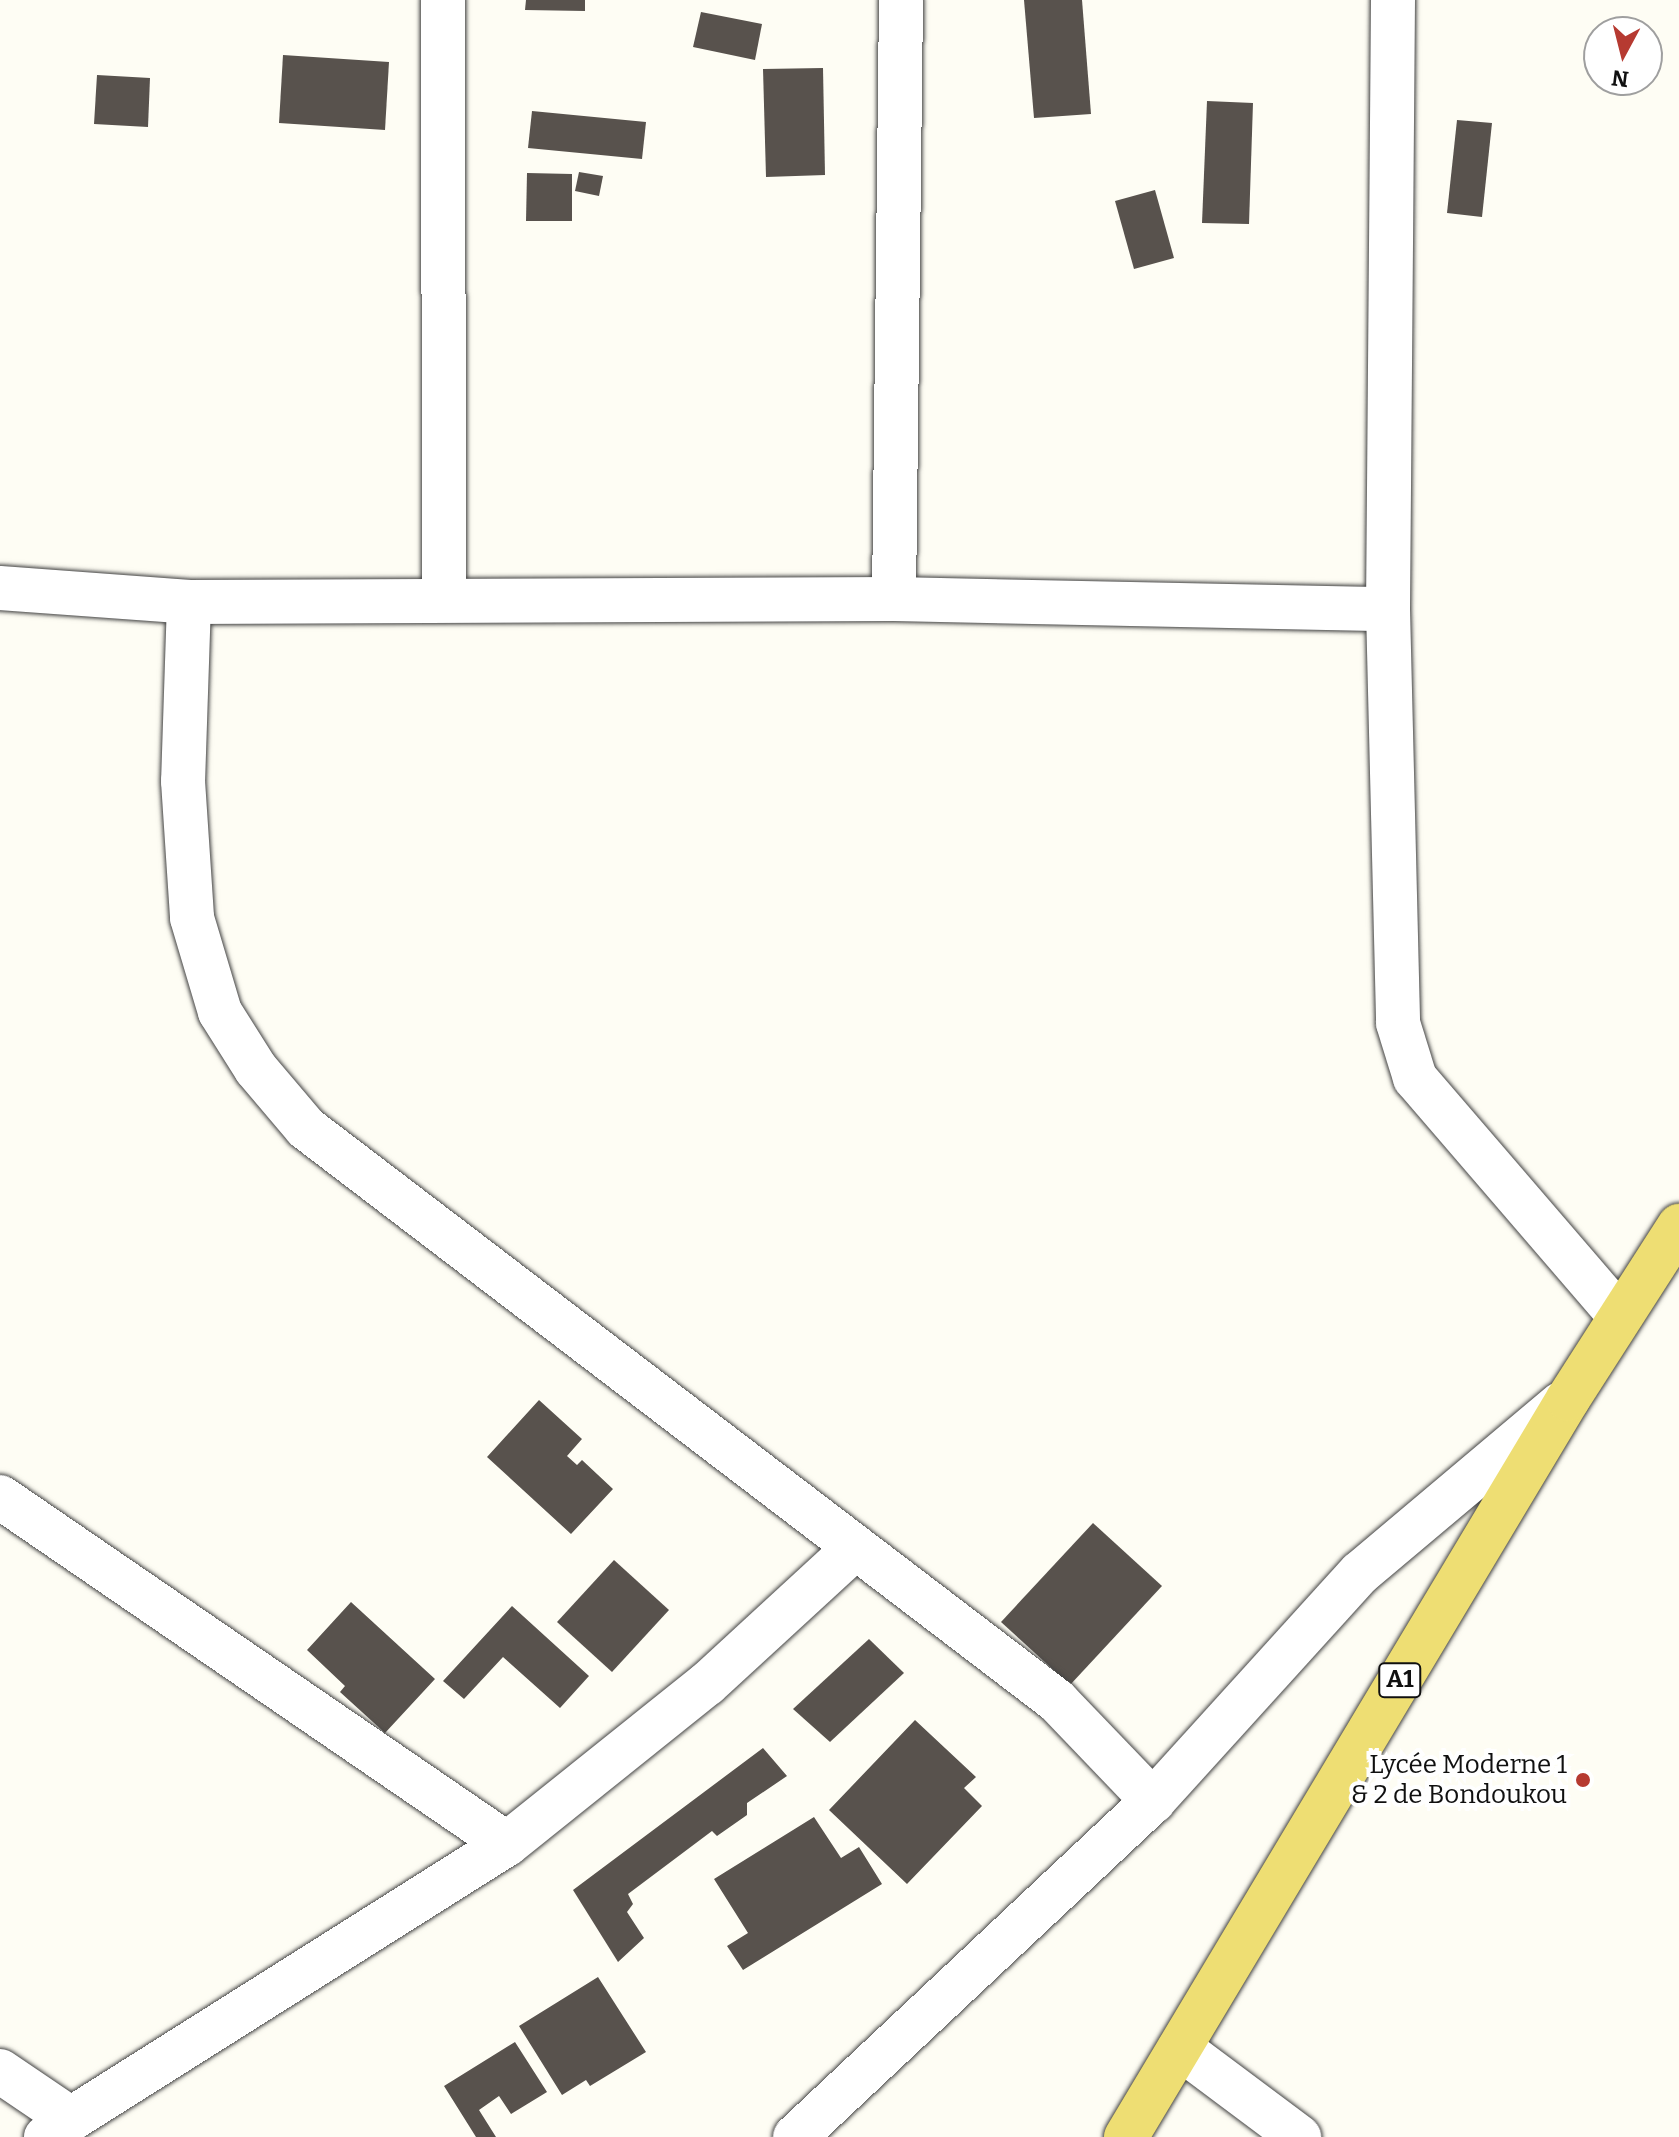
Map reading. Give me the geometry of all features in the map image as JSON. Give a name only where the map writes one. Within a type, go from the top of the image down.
[{"type":"main road","name":"A1","points":[[1126,2137],[1568,1399],[1619,1315],[1679,1226]]},
{"type":"street","points":[[443,0],[444,597]]},
{"type":"street","points":[[894,599],[901,0]]},
{"type":"street","points":[[1393,0],[1388,609],[1398,1023],[1415,1078],[1619,1315]]},
{"type":"street","points":[[0,588],[189,602],[444,597],[894,599],[1388,609]]},
{"type":"street","points":[[189,602],[183,781],[192,918],[220,1012],[256,1069],[306,1128],[1057,1701],[1153,1801]]},
{"type":"street","points":[[795,2137],[1153,1801],[1360,1573],[1568,1399]]},
{"type":"street","points":[[0,1497],[507,1844]]},
{"type":"street","points":[[0,2071],[58,2128],[507,1844],[707,1684],[855,1548]]},
{"type":"street","points":[[1180,2048],[1299,2137]]},
{"type":"building","points":[[526,0],[585,0],[585,11],[525,10]]},
{"type":"building","points":[[1024,0],[1082,0],[1091,114],[1034,118]]},
{"type":"building","points":[[701,12],[762,24],[755,60],[693,47]]},
{"type":"building","points":[[283,55],[389,62],[385,130],[279,123]]},
{"type":"building","points":[[823,68],[825,175],[766,177],[763,69]]},
{"type":"building","points":[[97,75],[150,78],[148,127],[94,124]]},
{"type":"building","points":[[1207,101],[1253,103],[1249,224],[1202,223]]},
{"type":"building","points":[[532,111],[646,122],[642,159],[528,148]]},
{"type":"building","points":[[1457,120],[1492,123],[1482,217],[1447,213]]},
{"type":"building","points":[[579,172],[603,176],[599,196],[575,191]]},
{"type":"building","points":[[527,173],[572,174],[572,221],[526,221]]},
{"type":"building","points":[[1155,190],[1174,258],[1134,269],[1115,201]]},
{"type":"building","points":[[539,1400],[582,1439],[567,1456],[577,1465],[582,1460],[613,1489],[571,1534],[487,1457]]},
{"type":"building","points":[[1093,1523],[1162,1586],[1070,1685],[1001,1622]]},
{"type":"building","points":[[614,1560],[669,1610],[612,1672],[557,1622]]},
{"type":"building","points":[[351,1602],[435,1679],[385,1733],[340,1692],[345,1686],[307,1650]]},
{"type":"building","points":[[512,1606],[589,1676],[560,1708],[503,1657],[464,1699],[443,1681]]},
{"type":"building","points":[[869,1639],[904,1673],[830,1742],[793,1709]]},
{"type":"building","points":[[915,1720],[976,1777],[964,1788],[982,1806],[907,1884],[829,1810]]},
{"type":"building","points":[[763,1748],[787,1776],[747,1803],[747,1815],[717,1836],[712,1831],[628,1894],[633,1904],[627,1912],[644,1938],[618,1962],[573,1890]]},
{"type":"building","points":[[814,1817],[841,1858],[859,1847],[882,1884],[743,1970],[727,1946],[748,1933],[714,1879]]},
{"type":"building","points":[[598,1977],[646,2052],[590,2086],[586,2080],[562,2095],[519,2026]]},
{"type":"building","points":[[515,2042],[547,2092],[511,2114],[499,2096],[479,2110],[496,2137],[476,2137],[444,2086]]},
{"type":"place","name":"Lycée Moderne 1 & 2 de Bondoukou","points":[[1583,1780]]}]
